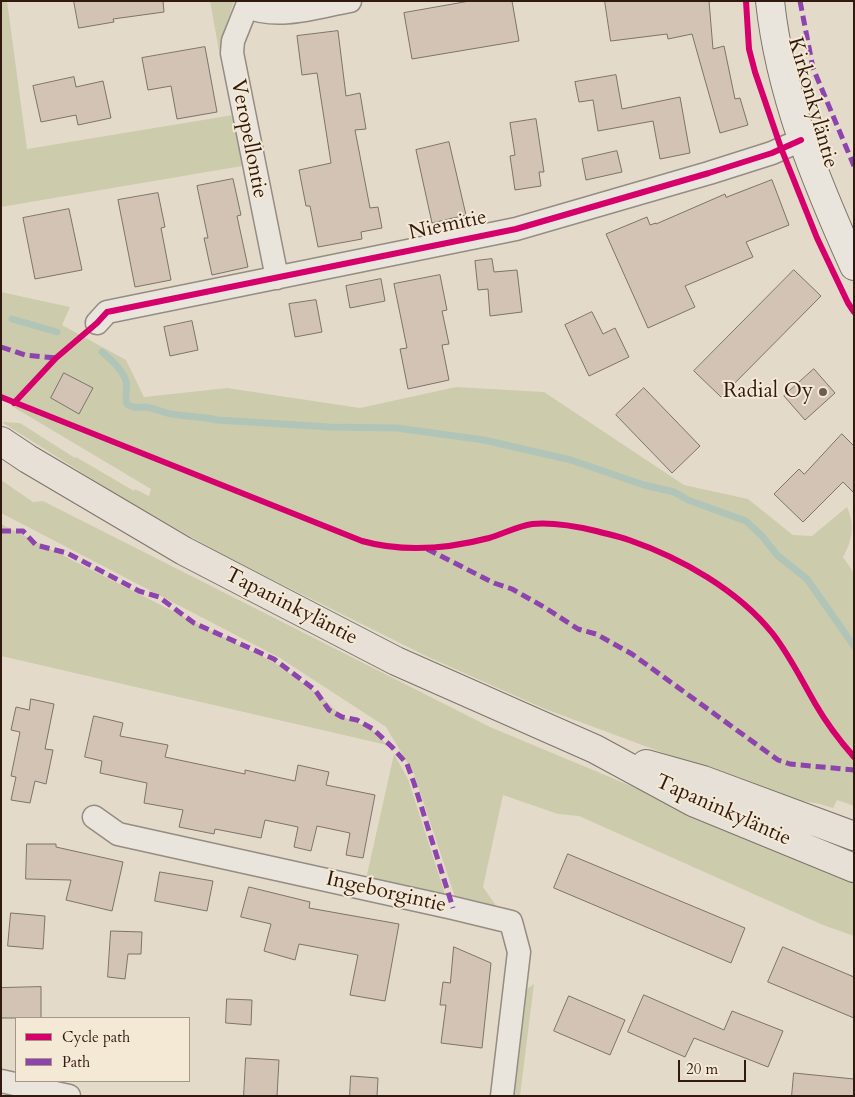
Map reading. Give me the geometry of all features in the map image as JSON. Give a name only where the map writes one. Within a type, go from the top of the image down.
[{"type":"main road","name":"Tapaninkyläntie","points":[[1,440],[44,469],[201,560],[396,661],[594,749],[693,802],[854,868]]},
{"type":"main road","name":"Tapaninkyläntie","points":[[594,749],[703,780],[854,836]]},
{"type":"street","points":[[248,4],[258,12],[286,13],[350,1]]},
{"type":"street","name":"Kirkonkyläntie","points":[[770,1],[774,36],[785,87],[801,140],[854,266]]},
{"type":"street","name":"Veropellontie","points":[[248,4],[233,41],[232,53],[277,278]]},
{"type":"street","name":"Niemitie","points":[[97,323],[106,312],[516,229],[709,174],[772,153],[801,140]]},
{"type":"street","name":"Ingeborgintie","points":[[94,817],[118,834],[511,922],[519,952],[502,1096]]},
{"type":"street","points":[[1,1081],[68,1096]]},
{"type":"green space","points":[[1,1],[7,1],[27,149],[233,115],[242,166],[1,207]]},
{"type":"green space","points":[[210,1],[234,1],[222,40],[222,51],[219,51]]},
{"type":"green space","points":[[1,292],[70,307],[62,325],[126,360],[144,397],[227,388],[360,408],[456,387],[544,392],[684,485],[748,499],[793,535],[812,536],[847,507],[850,514],[852,532],[843,557],[854,573],[854,806],[837,800],[833,808],[785,798],[545,709],[428,657],[219,553],[116,494],[3,423],[20,423],[75,458],[134,491],[135,489],[149,496],[151,489],[15,408],[1,397]]},
{"type":"green space","points":[[1,480],[33,502],[43,501],[490,727],[854,879],[854,936],[823,925],[579,816],[558,814],[503,795],[483,887],[497,907],[455,897],[414,774],[386,727],[280,658],[1,513]]},
{"type":"green space","points":[[1,524],[275,663],[321,696],[341,716],[372,729],[387,745],[1,656]]},
{"type":"green space","points":[[394,754],[408,779],[446,897],[366,879]]},
{"type":"green space","points":[[534,984],[520,1096],[508,1096],[521,993]]},
{"type":"building","points":[[74,1],[163,1],[164,12],[113,19],[114,22],[79,28]]},
{"type":"building","points":[[470,1],[512,1],[519,41],[412,59],[404,13]]},
{"type":"building","points":[[605,1],[709,1],[713,49],[724,46],[735,99],[740,98],[748,125],[720,133],[692,34],[668,39],[667,34],[611,41]]},
{"type":"building","points":[[338,31],[346,96],[360,93],[366,129],[355,130],[370,208],[378,207],[382,228],[361,232],[362,239],[318,247],[310,206],[306,206],[299,170],[331,163],[317,73],[302,75],[297,36]]},
{"type":"building","points":[[205,47],[217,112],[177,119],[171,86],[148,90],[142,58]]},
{"type":"building","points":[[616,75],[622,109],[680,97],[690,153],[660,159],[653,121],[598,131],[593,100],[579,102],[575,82]]},
{"type":"building","points":[[74,77],[76,87],[103,81],[111,118],[78,125],[76,115],[41,122],[33,86]]},
{"type":"building","points":[[536,119],[544,172],[539,172],[541,186],[515,190],[510,156],[515,155],[510,123]]},
{"type":"building","points":[[449,142],[466,215],[432,223],[416,150]]},
{"type":"building","points":[[617,151],[622,172],[586,180],[582,159]]},
{"type":"building","points":[[233,179],[241,215],[237,216],[248,267],[212,275],[204,238],[208,238],[197,186]]},
{"type":"building","points":[[772,180],[789,225],[746,242],[753,257],[685,286],[695,307],[648,328],[606,234],[647,217],[650,225],[656,224],[725,194],[726,197]]},
{"type":"building","points":[[158,193],[165,227],[161,228],[171,280],[135,287],[118,200]]},
{"type":"building","points":[[69,209],[82,270],[35,279],[23,218]]},
{"type":"building","points":[[492,259],[494,272],[517,270],[522,312],[490,316],[488,289],[478,290],[475,261]]},
{"type":"building","points":[[794,270],[821,296],[721,397],[694,371]]},
{"type":"building","points":[[440,275],[447,310],[442,311],[449,344],[442,345],[449,380],[408,389],[400,349],[407,348],[394,284]]},
{"type":"building","points":[[381,279],[385,301],[350,308],[346,286]]},
{"type":"building","points":[[316,300],[322,332],[295,337],[289,304]]},
{"type":"building","points":[[592,312],[603,334],[615,328],[629,357],[589,376],[565,325]]},
{"type":"building","points":[[192,321],[198,350],[170,356],[164,327]]},
{"type":"building","points":[[814,369],[835,393],[805,420],[784,396]]},
{"type":"building","points":[[64,373],[93,388],[79,414],[51,398]]},
{"type":"building","points":[[644,388],[700,446],[672,473],[616,415]]},
{"type":"building","points":[[842,434],[854,446],[854,493],[843,482],[803,522],[774,494],[799,469],[804,474]]},
{"type":"building","points":[[31,699],[54,704],[45,749],[53,750],[46,784],[35,781],[30,803],[11,800],[16,777],[11,776],[20,732],[11,730],[16,707],[29,710]]},
{"type":"building","points":[[94,716],[123,723],[120,736],[168,745],[165,757],[245,774],[245,770],[295,781],[298,765],[329,772],[326,785],[375,795],[363,858],[346,855],[350,833],[317,826],[311,851],[294,847],[298,827],[265,820],[261,838],[215,829],[214,834],[179,827],[183,810],[144,803],[147,783],[100,773],[102,761],[85,757]]},
{"type":"building","points":[[27,844],[56,844],[56,847],[123,862],[112,911],[66,900],[71,880],[26,879]]},
{"type":"building","points":[[568,854],[745,928],[731,963],[554,888]]},
{"type":"building","points":[[160,872],[213,881],[207,911],[155,901]]},
{"type":"building","points":[[249,887],[310,902],[309,908],[399,924],[385,1001],[350,995],[358,955],[299,944],[295,960],[264,951],[271,924],[241,917]]},
{"type":"building","points":[[11,913],[45,916],[43,949],[8,946]]},
{"type":"building","points":[[111,931],[142,932],[141,954],[128,954],[125,979],[108,977]]},
{"type":"building","points":[[454,947],[491,963],[482,1048],[441,1043],[446,1005],[440,1005],[443,982],[450,983]]},
{"type":"building","points":[[783,947],[854,977],[854,1018],[768,982]]},
{"type":"building","points":[[41,987],[41,1017],[1,1018],[1,988]]},
{"type":"building","points":[[644,995],[724,1030],[732,1011],[783,1031],[768,1067],[694,1038],[685,1057],[628,1032]]},
{"type":"building","points":[[569,996],[625,1020],[610,1055],[554,1031]]},
{"type":"building","points":[[227,999],[252,1000],[251,1025],[226,1023]]},
{"type":"building","points":[[246,1058],[279,1060],[277,1096],[244,1096]]},
{"type":"building","points":[[794,1073],[854,1079],[854,1096],[792,1096]]},
{"type":"building","points":[[351,1076],[378,1078],[377,1096],[350,1096]]},
{"type":"waterway","points":[[12,319],[57,332]]},
{"type":"waterway","points":[[102,352],[122,373],[126,384],[126,402],[131,407],[153,408],[183,416],[217,420],[329,427],[397,428],[484,440],[571,460],[644,485],[674,492],[688,500],[746,521],[762,536],[777,555],[807,579],[854,646]]},
{"type":"marked path","points":[[800,1],[813,68],[854,166]]},
{"type":"marked path","points":[[1,347],[25,355],[56,358]]},
{"type":"marked path","points":[[1,531],[23,531],[36,545],[67,553],[139,591],[159,597],[194,623],[274,659],[315,690],[329,710],[342,717],[357,720],[373,729],[407,764],[453,908]]},
{"type":"marked path","points":[[427,549],[494,583],[512,589],[578,629],[596,634],[632,654],[778,760],[790,764],[854,770]]},
{"type":"cycle path","points":[[746,1],[749,49],[781,148],[817,238],[854,312]]},
{"type":"cycle path","points":[[14,403],[56,358],[107,312],[516,229],[709,173],[772,153],[801,140]]},
{"type":"cycle path","points":[[1,397],[362,541],[378,545],[410,548],[442,547],[489,538],[527,525],[548,524],[596,531],[649,547],[707,577],[743,603],[759,618],[779,642],[825,719],[854,757]]},
{"type":"place","name":"Radial Oy","points":[[823,392]]}]
